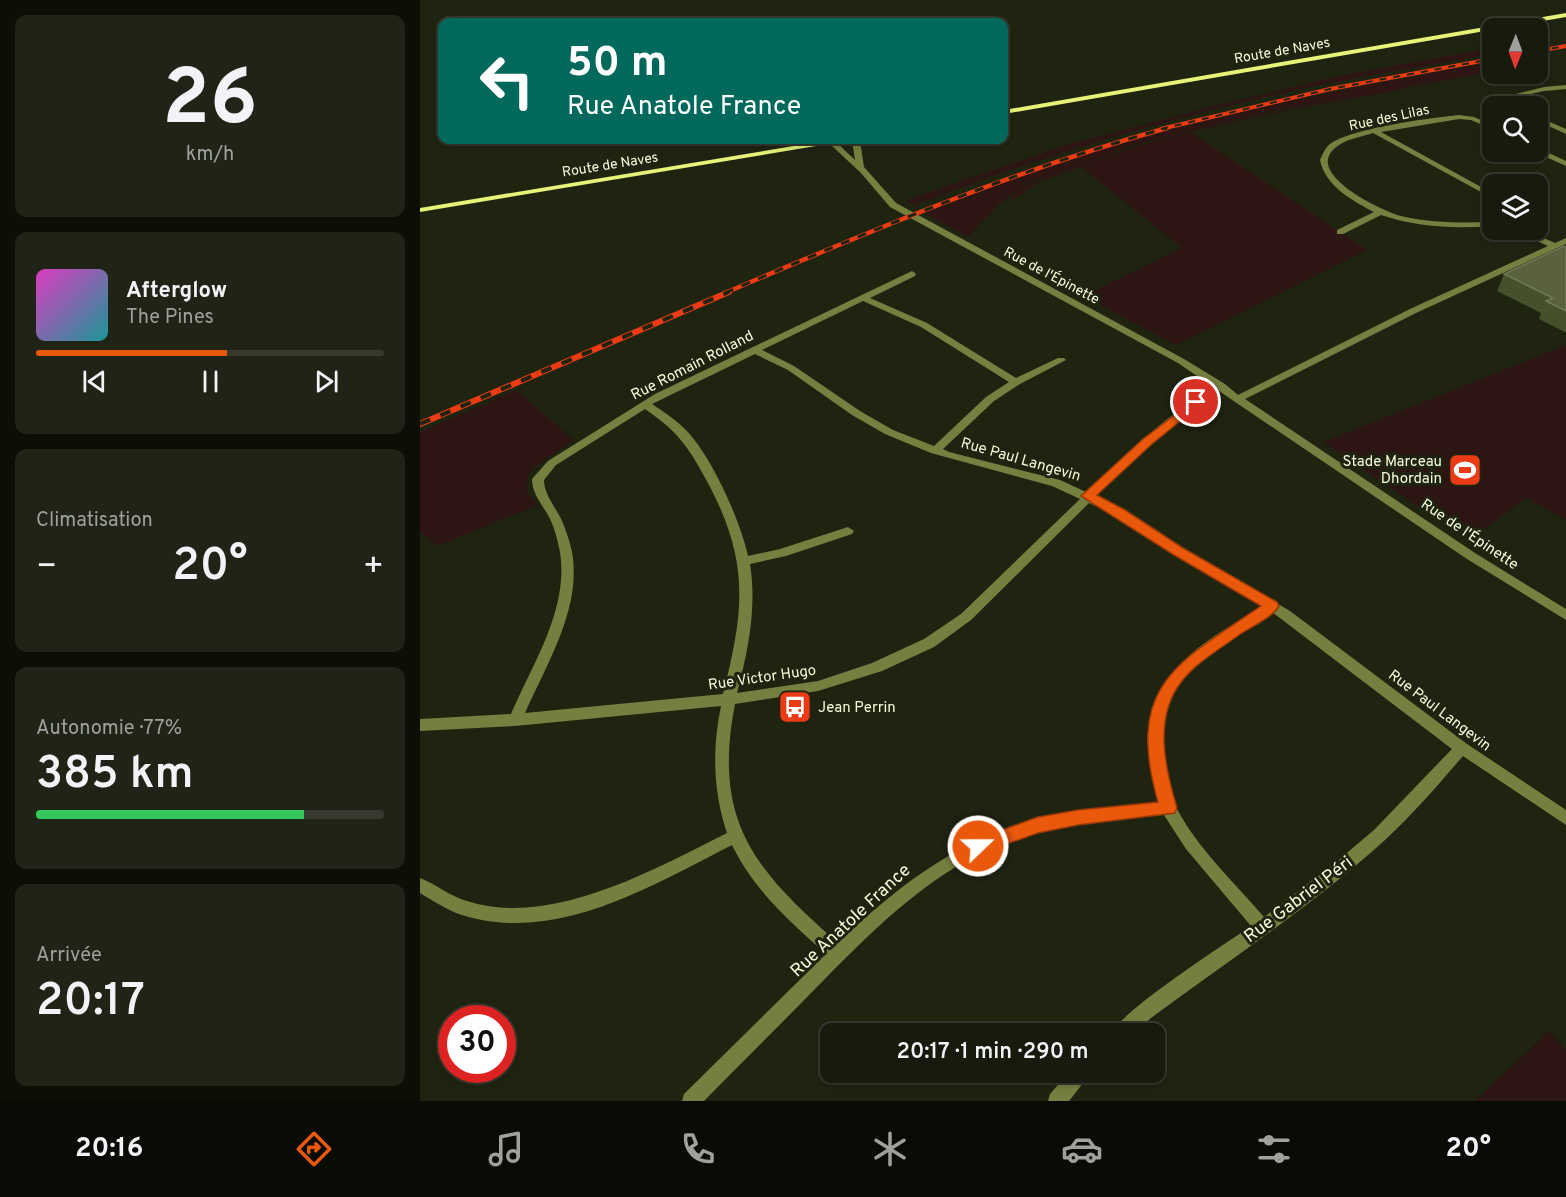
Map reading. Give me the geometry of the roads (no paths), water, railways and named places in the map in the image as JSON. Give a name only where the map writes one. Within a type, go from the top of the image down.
[{"type":"main road","name":"Route de Naves","points":[[1008,111],[1566,15]]},
{"type":"main road","name":"Route de Naves","points":[[420,210],[813,144]]},
{"type":"street","points":[[1513,96],[1544,88],[1566,87]]},
{"type":"street","name":"Rue des Lilas","points":[[1482,122],[1476,119],[1454,117],[1377,132],[1337,143],[1327,152],[1324,164],[1342,188],[1380,212],[1431,225],[1482,224]]},
{"type":"street","points":[[1548,123],[1566,132]]},
{"type":"street","points":[[1377,132],[1482,190]]},
{"type":"street","name":"Rue de l'Épinette","points":[[834,144],[842,154],[860,167],[882,196],[900,210],[1169,354],[1239,398],[1471,556],[1566,615]]},
{"type":"street","name":"Rue de l'Épinette","points":[[855,144],[860,167]]},
{"type":"street","points":[[1548,155],[1566,164]]},
{"type":"street","points":[[1340,232],[1380,212]]},
{"type":"street","points":[[1542,240],[1555,246]]},
{"type":"street","points":[[1239,398],[1407,314],[1566,241]]},
{"type":"street","name":"Rue Romain Rolland","points":[[515,720],[551,645],[566,596],[568,568],[566,546],[556,517],[538,488],[537,483],[541,473],[552,463],[645,404],[912,274]]},
{"type":"street","points":[[864,298],[924,325],[1016,382]]},
{"type":"street","name":"Rue Paul Langevin","points":[[755,350],[791,368],[877,426],[935,451],[1043,479],[1088,496],[1121,513],[1179,551],[1272,606],[1462,748],[1566,818]]},
{"type":"street","points":[[935,451],[981,406],[1016,382],[1060,360]]},
{"type":"street","name":"Rue Victor Hugo","points":[[420,725],[515,720],[729,699],[797,690],[839,681],[877,668],[929,643],[979,606],[1088,496],[1148,441],[1196,402],[1221,386]]},
{"type":"street","points":[[645,404],[676,426],[689,441],[735,525],[745,561],[746,620],[739,663],[723,730],[721,764],[725,798],[736,836],[756,873],[771,894],[838,954]]},
{"type":"street","points":[[745,561],[782,553],[848,531]]},
{"type":"street","points":[[1262,927],[1191,844],[1168,808],[1159,776],[1155,742],[1159,713],[1177,675],[1195,658],[1272,606]]},
{"type":"street","name":"Rue Gabriel Péri","points":[[1132,1023],[1316,889],[1368,846],[1398,818],[1462,748]]},
{"type":"street","name":"Rue Anatole France","points":[[692,1101],[838,954],[918,881],[978,846],[1038,825],[1168,808]]},
{"type":"street","points":[[420,885],[448,904],[465,910],[503,915],[543,914],[581,905],[622,891],[736,836]]},
{"type":"street","points":[[1057,1101],[1072,1083]]},
{"type":"railway","points":[[1548,49],[1566,46]]},
{"type":"railway","points":[[1161,129],[1330,89],[1482,61]]},
{"type":"railway","points":[[725,293],[888,225],[999,182],[1167,128]]},
{"type":"railway","points":[[420,424],[729,292]]},
{"type":"place","name":"Stade Marceau Dhordain","points":[[1465,470]]},
{"type":"place","name":"Jean Perrin","points":[[795,707]]}]
